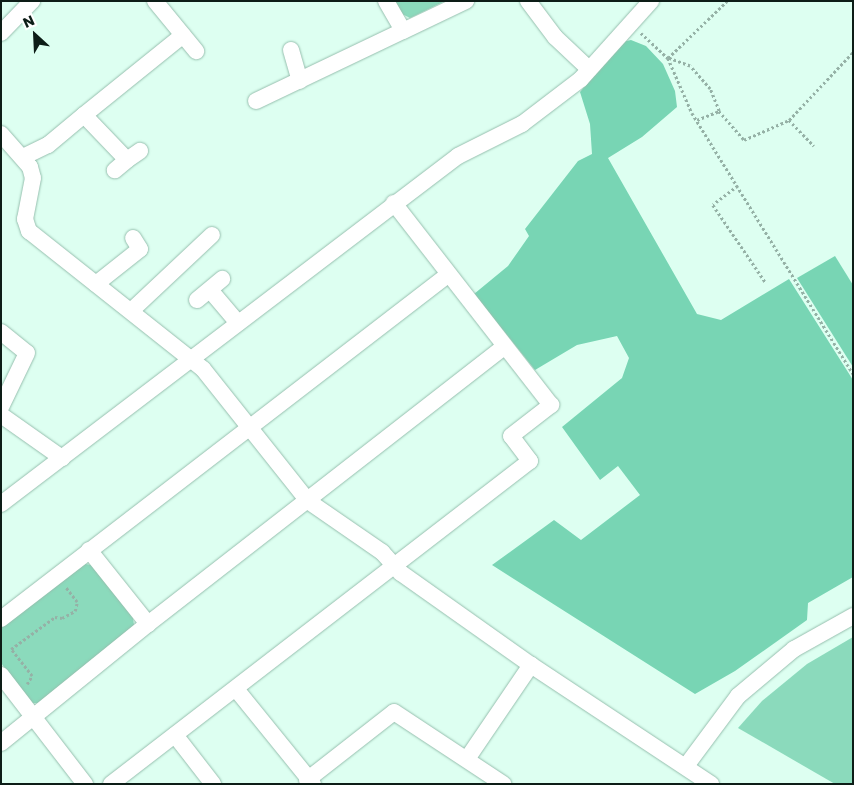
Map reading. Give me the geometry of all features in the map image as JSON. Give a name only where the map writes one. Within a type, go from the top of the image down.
[{"type":"street","points":[[1,33],[32,1]]},
{"type":"street","points":[[155,1],[196,51]]},
{"type":"street","points":[[386,1],[403,31]]},
{"type":"street","points":[[256,101],[466,1]]},
{"type":"street","points":[[528,1],[555,37],[589,69]]},
{"type":"street","points":[[1,504],[458,156],[522,124],[589,69],[651,1]]},
{"type":"street","points":[[24,157],[48,145],[183,35]]},
{"type":"street","points":[[291,50],[300,81]]},
{"type":"street","points":[[84,115],[127,160]]},
{"type":"street","points":[[1,134],[24,157],[32,178],[25,218],[29,231],[203,369],[308,501],[382,552],[392,566],[531,665],[711,784]]},
{"type":"street","points":[[111,784],[530,461],[511,436],[551,405],[394,203]]},
{"type":"street","points":[[131,311],[212,235]]},
{"type":"street","points":[[96,284],[140,249],[133,238]]},
{"type":"street","points":[[1,619],[248,426],[449,274]]},
{"type":"street","points":[[210,290],[238,323]]},
{"type":"street","points":[[1,332],[27,353],[4,403]]},
{"type":"street","points":[[1,744],[148,624],[505,346]]},
{"type":"street","points":[[4,403],[24,380]]},
{"type":"street","points":[[1,415],[62,458]]},
{"type":"street","points":[[89,550],[148,624]]},
{"type":"street","points":[[686,766],[738,696],[794,649],[853,616]]},
{"type":"street","points":[[467,759],[531,665]]},
{"type":"street","points":[[1,675],[85,784]]},
{"type":"street","points":[[236,689],[310,782],[394,712],[503,784]]},
{"type":"street","points":[[175,735],[212,784]]},
{"type":"path","points":[[668,58],[727,1]]},
{"type":"path","points":[[631,24],[668,58],[697,120],[853,374]]},
{"type":"path","points":[[668,58],[690,66],[710,89],[719,111],[744,140],[789,120],[853,52]]},
{"type":"path","points":[[697,120],[719,111]]},
{"type":"path","points":[[789,120],[814,146]]},
{"type":"path","points":[[738,186],[714,204],[766,283]]},
{"type":"path","points":[[15,692],[31,681],[32,676],[11,648],[55,617],[62,618],[75,611],[78,602],[56,576]]},
{"type":"green space","points":[[394,1],[445,1],[410,18],[402,14]]},
{"type":"green space","points":[[631,40],[646,46],[663,64],[675,91],[677,107],[642,137],[608,158],[697,314],[721,320],[789,279],[853,380],[853,577],[808,603],[807,620],[735,671],[695,694],[492,565],[554,520],[581,540],[640,495],[618,466],[600,480],[562,427],[622,378],[629,358],[617,336],[577,345],[535,370],[474,294],[508,266],[529,236],[525,229],[578,161],[592,154],[590,124],[580,92],[622,42]]},
{"type":"green space","points":[[835,256],[853,285],[853,367],[797,278]]},
{"type":"green space","points":[[85,564],[92,565],[133,618],[134,625],[39,703],[31,703],[1,663],[1,627]]},
{"type":"green space","points":[[853,637],[853,784],[835,784],[738,728],[762,701],[807,664]]}]
